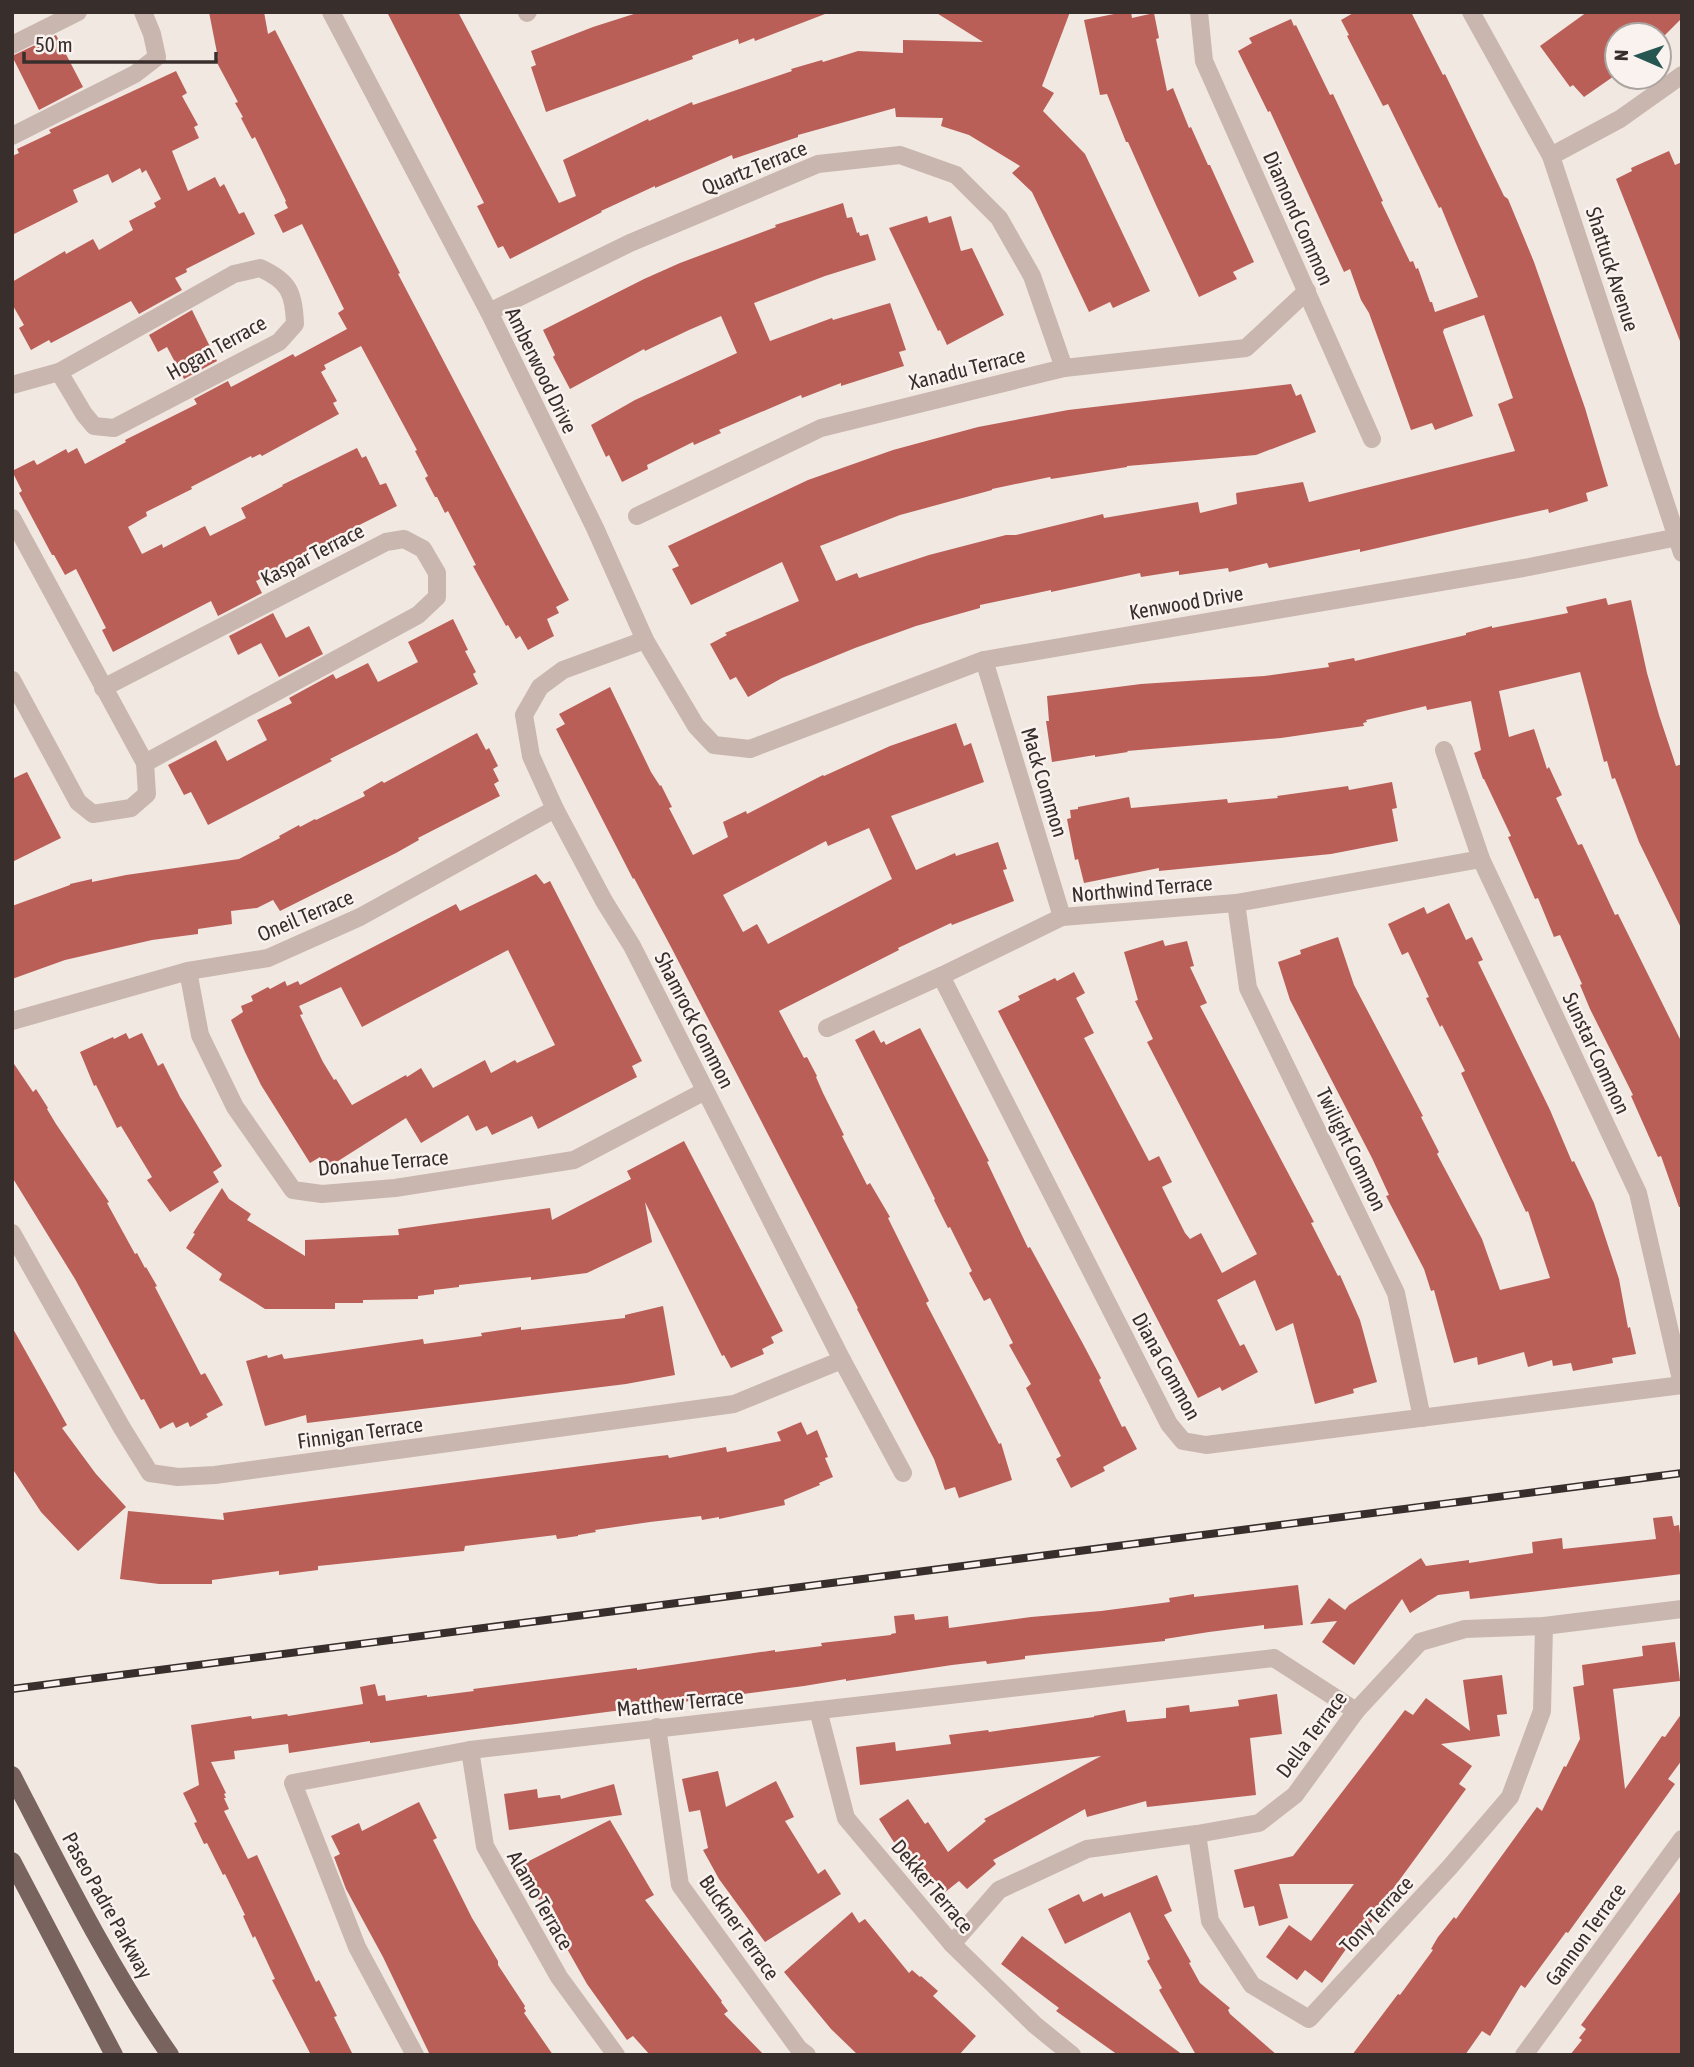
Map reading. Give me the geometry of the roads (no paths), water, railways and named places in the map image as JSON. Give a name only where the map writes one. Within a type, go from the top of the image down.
[{"type":"main road","name":"Paseo Padre Parkway","points":[[12,1775],[98,1938],[170,2055]]},
{"type":"main road","points":[[12,1861],[114,2055]]},
{"type":"street","points":[[12,45],[78,12]]},
{"type":"street","points":[[12,136],[135,74],[157,57],[143,12]]},
{"type":"street","name":"Amberwood Drive","points":[[331,12],[489,312],[645,640],[696,726],[714,745]]},
{"type":"street","name":"Diamond Common","points":[[1199,12],[1204,61],[1372,439]]},
{"type":"street","name":"Shattuck Avenue","points":[[1471,12],[1551,156],[1680,545]]},
{"type":"street","points":[[1551,156],[1620,119],[1682,75]]},
{"type":"street","name":"Quartz Terrace","points":[[489,312],[630,243],[818,164],[900,155],[956,175],[999,218],[1032,276],[1064,368]]},
{"type":"street","name":"Hogan Terrace","points":[[12,385],[59,372],[234,274],[260,268],[279,277],[294,302],[295,324],[279,342],[114,428],[94,426],[59,372]]},
{"type":"street","name":"Xanadu Terrace","points":[[637,516],[821,428],[1064,368],[1246,348],[1307,291]]},
{"type":"street","points":[[12,518],[145,763],[147,794],[131,808],[93,814],[78,802],[12,680]]},
{"type":"street","name":"Kaspar Terrace","points":[[103,688],[386,542],[404,539],[423,549],[437,573],[438,597],[418,615],[145,763]]},
{"type":"street","name":"Kenwood Drive","points":[[714,745],[750,749],[984,660],[1529,567],[1680,545]]},
{"type":"street","name":"Shamrock Common","points":[[645,640],[563,670],[540,687],[524,715],[531,756],[555,809],[604,901],[632,946],[842,1360],[903,1473]]},
{"type":"street","name":"Mack Common","points":[[984,660],[1062,917]]},
{"type":"street","name":"Sunstar Common","points":[[1444,750],[1481,859],[1637,1194],[1682,1384]]},
{"type":"street","name":"Oneil Terrace","points":[[12,1021],[188,971],[268,958],[360,917],[555,809]]},
{"type":"street","name":"Northwind Terrace","points":[[827,1028],[1062,917],[1236,903],[1481,859]]},
{"type":"street","name":"Twilight Common","points":[[1236,903],[1248,988],[1396,1293],[1422,1418]]},
{"type":"street","name":"Donahue Terrace","points":[[188,971],[200,1035],[235,1107],[293,1190],[322,1194],[395,1188],[574,1160],[705,1091]]},
{"type":"street","name":"Diana Common","points":[[941,976],[1169,1424],[1183,1441],[1206,1445],[1682,1384]]},
{"type":"street","name":"Finnigan Terrace","points":[[12,1233],[122,1429],[150,1473],[178,1477],[215,1475],[734,1404],[842,1360]]},
{"type":"street","name":"Della Terrace","points":[[952,1944],[999,1890],[1087,1849],[1259,1823],[1295,1795],[1356,1711],[1420,1642],[1465,1629],[1544,1626],[1682,1609]]},
{"type":"street","name":"Tony Terrace","points":[[1197,1834],[1210,1921],[1252,1985],[1309,2019],[1449,1868],[1510,1797],[1542,1711],[1544,1626]]},
{"type":"street","name":"Matthew Terrace","points":[[415,2055],[357,1947],[293,1783],[471,1750],[1274,1658],[1356,1711]]},
{"type":"street","name":"Dekker Terrace","points":[[818,1710],[846,1818],[952,1944],[1035,2025],[1072,2055]]},
{"type":"street","name":"Buckner Terrace","points":[[657,1727],[680,1885],[799,2049],[807,2055]]},
{"type":"street","name":"Alamo Terrace","points":[[471,1750],[485,1846],[559,1977],[616,2055]]},
{"type":"street","name":"Gannon Terrace","points":[[1524,2055],[1682,1839]]},
{"type":"railway","points":[[12,1689],[1682,1473]]}]
